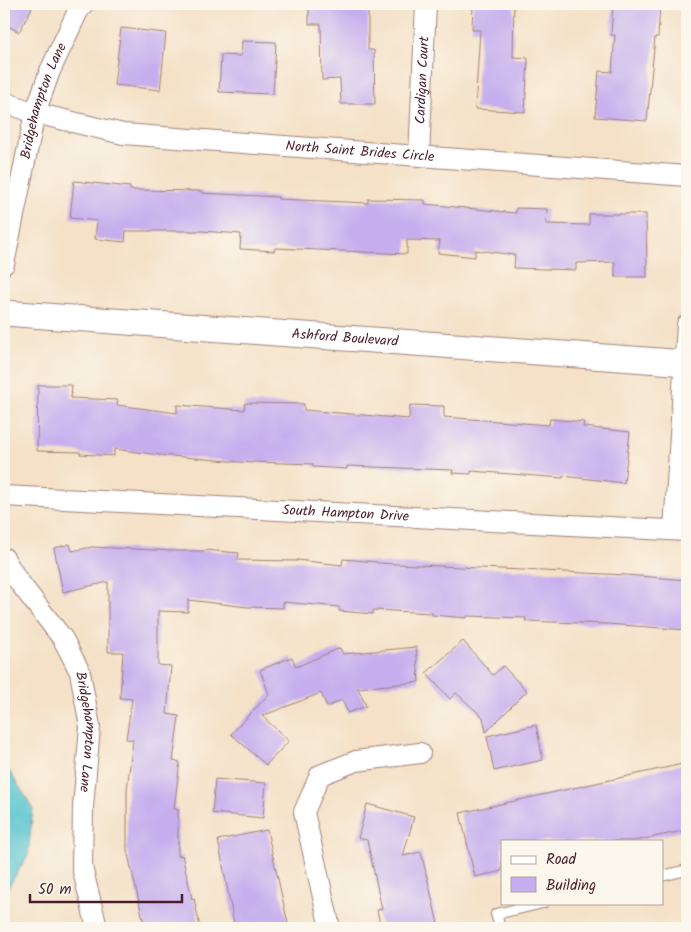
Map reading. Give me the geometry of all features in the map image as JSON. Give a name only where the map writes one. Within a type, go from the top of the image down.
[{"type":"street","name":"Bridgehampton Lane","points":[[4,264],[35,113],[50,71],[76,13],[83,4]]},
{"type":"street","name":"Cardigan Court","points":[[419,156],[426,4]]},
{"type":"street","name":"North Saint Brides Circle","points":[[4,102],[35,113],[123,134],[687,176]]},
{"type":"street","name":"Ashford Boulevard","points":[[4,313],[686,363]]},
{"type":"street","points":[[680,530],[687,325]]},
{"type":"street","name":"South Hampton Drive","points":[[4,496],[680,530]]},
{"type":"street","name":"Bridgehampton Lane","points":[[4,558],[16,578],[63,639],[80,672],[90,727],[83,807],[82,867],[96,928]]},
{"type":"street","points":[[330,928],[304,812],[320,775],[356,762],[420,753]]},
{"type":"lane","points":[[664,876],[687,870]]},
{"type":"lane","points":[[500,928],[496,914],[539,904]]},
{"type":"water","points":[[4,763],[33,808],[28,855],[4,894]]},
{"type":"building","points":[[4,4],[34,4],[19,32],[4,24]]},
{"type":"building","points":[[309,4],[368,4],[368,50],[374,50],[375,104],[341,104],[340,79],[322,80],[321,24],[309,24]]},
{"type":"building","points":[[473,4],[514,4],[513,57],[528,58],[525,112],[475,109],[480,30],[472,30]]},
{"type":"building","points":[[613,4],[660,4],[658,37],[655,37],[647,121],[595,117],[599,71],[612,72],[615,35],[611,35]]},
{"type":"building","points":[[121,28],[166,33],[160,90],[114,85]]},
{"type":"building","points":[[242,41],[276,42],[273,94],[219,92],[221,55],[241,56]]},
{"type":"building","points":[[74,181],[130,187],[130,190],[202,191],[202,193],[278,197],[278,199],[368,203],[368,199],[425,200],[425,204],[516,213],[516,208],[547,209],[546,224],[589,225],[589,214],[646,214],[647,277],[615,277],[615,262],[576,263],[576,270],[514,268],[515,255],[475,250],[475,257],[438,253],[440,241],[407,240],[407,254],[275,248],[274,251],[240,249],[241,234],[202,231],[126,231],[125,242],[95,239],[97,221],[70,218]]},
{"type":"building","points":[[38,385],[72,385],[71,398],[118,400],[117,405],[177,413],[177,405],[244,410],[245,403],[304,404],[304,410],[409,419],[410,405],[444,406],[444,417],[549,425],[550,419],[584,422],[583,427],[630,432],[624,483],[563,476],[563,478],[471,471],[471,474],[452,473],[453,470],[347,466],[347,469],[313,467],[313,464],[252,463],[114,449],[114,456],[80,454],[80,452],[37,451]]},
{"type":"building","points":[[70,544],[72,551],[92,547],[174,551],[205,550],[239,553],[238,560],[297,560],[342,565],[343,559],[377,563],[626,575],[687,580],[687,630],[608,624],[525,621],[526,618],[467,616],[467,618],[432,615],[432,613],[373,610],[373,614],[339,611],[339,607],[283,602],[283,608],[248,607],[188,600],[188,612],[158,611],[158,665],[171,666],[167,714],[179,716],[173,761],[180,762],[174,809],[178,809],[178,856],[182,855],[200,928],[145,928],[127,850],[127,789],[133,740],[126,739],[132,699],[120,698],[123,652],[108,652],[108,582],[63,592],[54,548]]},
{"type":"building","points":[[463,641],[493,675],[503,666],[527,691],[486,732],[483,717],[456,693],[450,699],[426,673]]},
{"type":"building","points":[[416,647],[419,682],[358,688],[366,706],[348,713],[342,700],[327,707],[321,693],[262,716],[289,741],[266,765],[231,734],[269,694],[260,670],[292,657],[296,667],[340,648],[343,654]]},
{"type":"building","points":[[536,725],[543,760],[494,771],[487,736]]},
{"type":"building","points":[[687,763],[687,830],[640,840],[501,840],[501,871],[475,877],[460,813]]},
{"type":"building","points":[[215,779],[266,783],[263,818],[212,813]]},
{"type":"building","points":[[367,804],[414,817],[403,856],[421,852],[439,928],[381,928],[377,910],[382,909],[367,840],[358,838]]},
{"type":"building","points":[[267,830],[289,928],[235,928],[218,840]]}]
